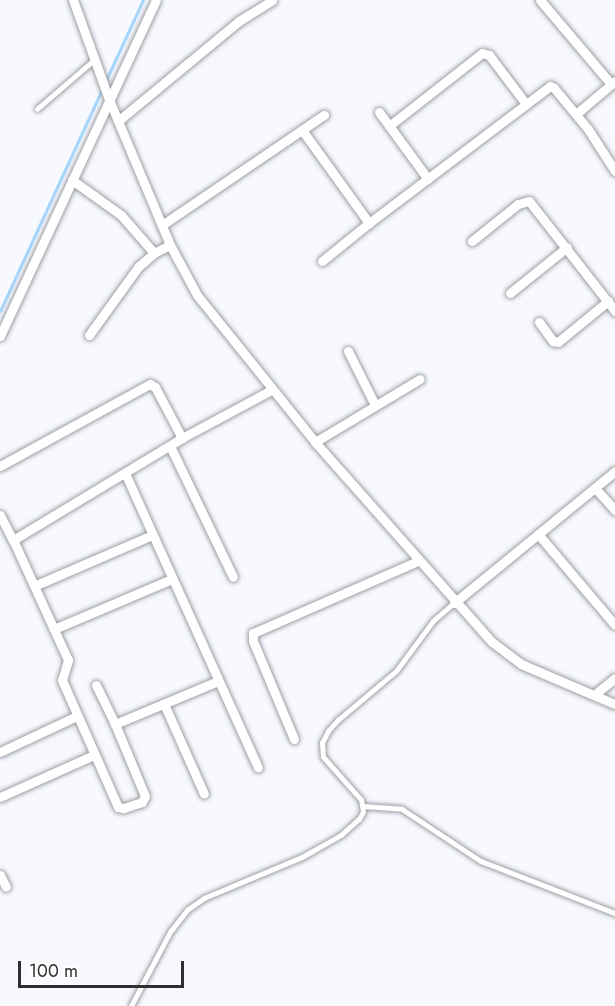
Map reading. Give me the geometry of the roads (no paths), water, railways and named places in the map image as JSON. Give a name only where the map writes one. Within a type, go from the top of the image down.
[{"type":"street","points":[[73,0],[109,99],[170,245],[197,295],[315,442],[454,603],[505,654],[521,664],[615,704]]},
{"type":"street","points":[[0,336],[156,0]]},
{"type":"street","points":[[118,121],[240,21],[272,0]]},
{"type":"street","points":[[544,1],[613,82],[576,114]]},
{"type":"street","points":[[389,126],[482,53],[489,55],[526,104]]},
{"type":"street","points":[[321,261],[552,86],[576,114],[615,171]]},
{"type":"street","points":[[379,112],[428,179]]},
{"type":"street","points":[[162,225],[324,115]]},
{"type":"street","points":[[302,130],[369,224]]},
{"type":"street","points":[[72,180],[122,215],[154,253]]},
{"type":"street","points":[[472,241],[518,204],[529,201],[615,311]]},
{"type":"street","points":[[90,335],[138,267],[154,253],[170,245]]},
{"type":"street","points":[[510,293],[567,247]]},
{"type":"street","points":[[538,322],[553,341],[558,342],[608,302]]},
{"type":"street","points":[[348,351],[375,405]]},
{"type":"street","points":[[315,442],[420,379]]},
{"type":"street","points":[[0,466],[150,384],[154,387],[182,438]]},
{"type":"street","points":[[13,540],[182,438],[271,390]]},
{"type":"street","points":[[170,446],[233,577]]},
{"type":"street","points":[[454,603],[615,471]]},
{"type":"street","points":[[125,473],[258,767]]},
{"type":"street","points":[[595,488],[615,510]]},
{"type":"street","points":[[0,515],[68,660],[62,680],[77,716],[118,807],[123,808],[142,802],[145,796],[116,724],[96,685]]},
{"type":"street","points":[[538,534],[615,625]]},
{"type":"street","points":[[34,586],[153,535]]},
{"type":"street","points":[[294,739],[253,641],[253,633],[418,561]]},
{"type":"street","points":[[54,629],[172,579]]},
{"type":"street","points":[[594,695],[615,678]]},
{"type":"street","points":[[116,724],[218,681]]},
{"type":"street","points":[[164,704],[204,794]]},
{"type":"street","points":[[0,752],[77,716]]},
{"type":"street","points":[[0,797],[94,755]]},
{"type":"street","points":[[0,875],[6,887]]},
{"type":"lane","points":[[37,110],[96,64]]},
{"type":"lane","points":[[454,603],[433,621],[396,671],[328,731],[322,743],[323,758],[363,806],[402,809],[482,861],[615,912]]},
{"type":"lane","points":[[131,1006],[170,932],[187,910],[204,898],[302,857],[341,835],[359,819],[363,806]]},
{"type":"waterway","points":[[106,80],[143,0]]},
{"type":"waterway","points":[[0,311],[102,89]]}]
